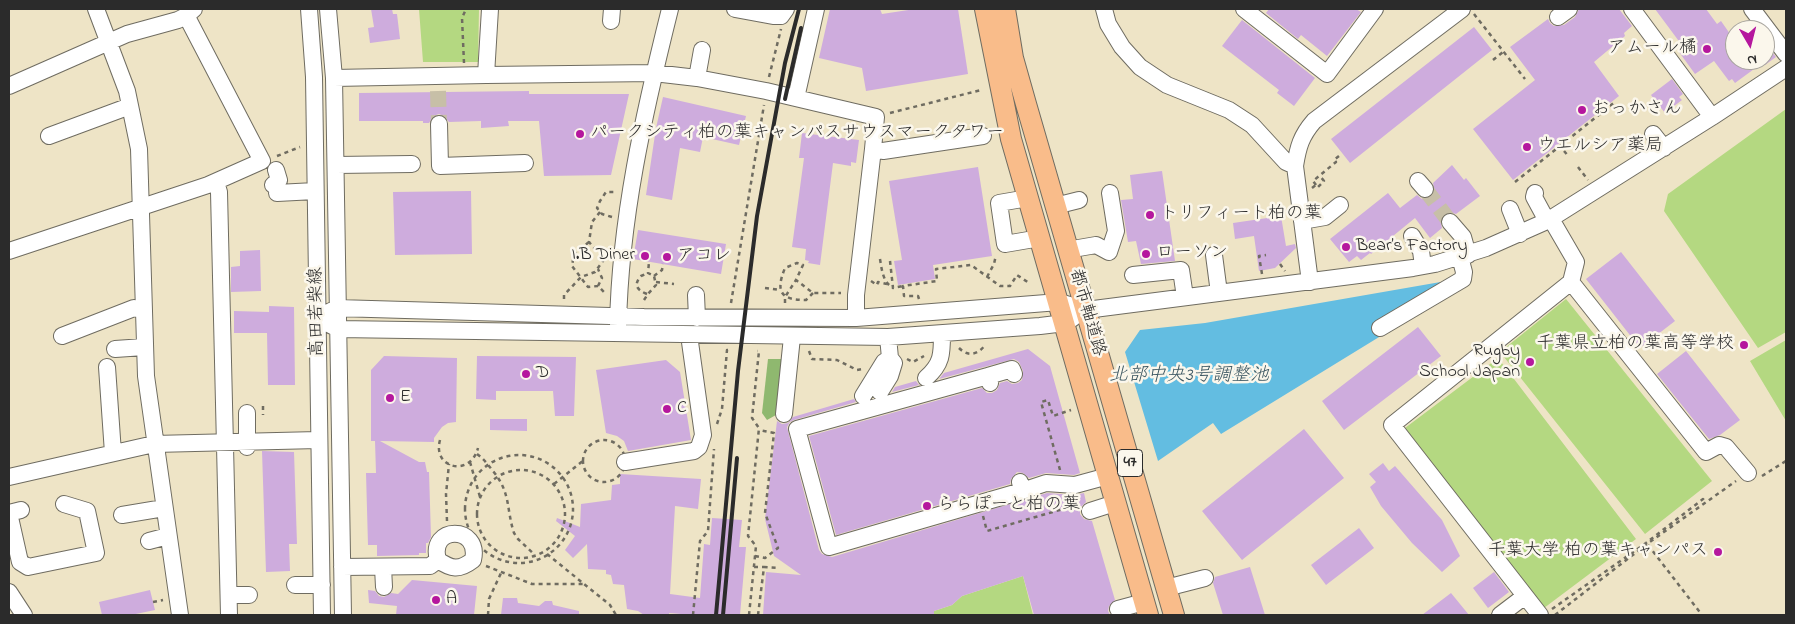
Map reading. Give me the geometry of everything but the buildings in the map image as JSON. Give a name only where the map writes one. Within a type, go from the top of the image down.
[{"type":"main road","name":"都市軸道路","points":[[985,9],[1011,139],[1146,609]]},
{"type":"main road","name":"都市軸道路","points":[[1005,9],[1013,58],[1174,615]]},
{"type":"street","points":[[96,9],[127,91],[139,149],[146,376],[154,444],[180,615]]},
{"type":"street","name":"高田若柴線","points":[[309,9],[314,77],[322,615]]},
{"type":"street","name":"高田若柴線","points":[[328,9],[334,78],[343,615]]},
{"type":"street","points":[[486,74],[490,9]]},
{"type":"street","points":[[618,334],[626,216],[654,73],[670,9]]},
{"type":"street","points":[[735,9],[773,16],[783,12]]},
{"type":"street","points":[[796,98],[816,9]]},
{"type":"street","points":[[1104,9],[1108,24],[1122,48],[1140,66],[1167,85],[1229,110],[1252,125],[1286,162],[1295,166]]},
{"type":"street","points":[[1244,9],[1327,74],[1375,9]]},
{"type":"street","points":[[1632,9],[1702,92],[1712,117]]},
{"type":"street","points":[[1752,9],[1786,54]]},
{"type":"street","points":[[1310,282],[1299,231],[1295,166],[1303,134],[1314,121],[1467,10]]},
{"type":"street","points":[[9,86],[127,34],[178,20],[191,14],[272,177]]},
{"type":"street","points":[[697,78],[702,50]]},
{"type":"street","points":[[317,318],[337,308],[697,318],[856,318],[1059,302],[1086,310],[1423,266],[1464,256],[1520,234],[1549,220],[1786,68]]},
{"type":"street","points":[[334,78],[438,84],[486,74],[654,73],[697,78],[766,91],[876,117],[856,295],[856,318]]},
{"type":"street","points":[[49,136],[130,106]]},
{"type":"street","points":[[439,124],[440,166],[525,163]]},
{"type":"street","points":[[1653,134],[1664,148]]},
{"type":"street","points":[[873,149],[883,151],[983,136]]},
{"type":"street","points":[[336,165],[412,164]]},
{"type":"street","points":[[9,251],[216,182],[272,177],[315,191]]},
{"type":"street","points":[[216,182],[219,192],[226,307],[225,442],[229,615]]},
{"type":"street","points":[[1068,250],[1096,245],[1109,252],[1116,231],[1110,193]]},
{"type":"street","points":[[1534,194],[1534,197],[1576,262],[1571,282],[1392,425],[1525,596],[1543,614]]},
{"type":"street","points":[[1028,198],[999,203],[1005,244],[1040,238]]},
{"type":"street","points":[[1055,206],[1078,200]]},
{"type":"street","points":[[1299,231],[1325,217],[1340,205]]},
{"type":"street","points":[[1510,209],[1520,234]]},
{"type":"street","points":[[1380,328],[1463,279],[1463,237],[1450,222]]},
{"type":"street","points":[[1412,236],[1420,251],[1423,266]]},
{"type":"street","points":[[1214,255],[1219,293]]},
{"type":"street","points":[[1133,275],[1181,270],[1185,297]]},
{"type":"street","points":[[1571,282],[1706,452],[1719,445],[1726,447],[1748,473]]},
{"type":"street","points":[[696,295],[697,318]]},
{"type":"street","points":[[62,336],[134,308],[143,310]]},
{"type":"street","points":[[317,318],[338,329],[888,337],[937,344],[1065,323],[1086,310]]},
{"type":"street","points":[[625,462],[694,451],[699,447],[703,435],[689,335]]},
{"type":"street","points":[[784,414],[792,337]]},
{"type":"street","points":[[888,337],[897,357]]},
{"type":"street","points":[[937,344],[949,359],[954,383]]},
{"type":"street","points":[[927,390],[934,371],[940,362],[937,344]]},
{"type":"street","points":[[115,349],[144,346]]},
{"type":"street","points":[[887,404],[890,376],[897,357]]},
{"type":"street","points":[[863,396],[884,362],[897,357]]},
{"type":"street","points":[[107,367],[113,453]]},
{"type":"street","points":[[1014,374],[1012,369],[989,379],[954,383],[797,429],[829,547],[959,504],[1045,479],[1075,485],[1108,476]]},
{"type":"street","points":[[247,413],[247,444]]},
{"type":"street","points":[[9,477],[154,444],[225,442],[247,444],[282,436],[318,440]]},
{"type":"street","points":[[1084,508],[1115,503]]},
{"type":"street","points":[[21,510],[9,513],[20,562],[28,567],[96,553],[87,511],[64,504]]},
{"type":"street","points":[[122,514],[164,508]]},
{"type":"street","points":[[450,534],[467,538],[474,548],[473,560],[465,567],[447,566],[438,560],[436,548],[440,540],[450,534]]},
{"type":"street","points":[[149,541],[168,536]]},
{"type":"street","points":[[342,567],[430,566],[438,560]]},
{"type":"street","points":[[383,567],[384,587]]},
{"type":"street","points":[[1166,588],[1205,578]]},
{"type":"street","points":[[295,585],[322,584]]},
{"type":"street","points":[[9,592],[24,615]]},
{"type":"street","points":[[229,595],[249,595]]},
{"type":"street","points":[[1500,615],[1525,596]]},
{"type":"street","points":[[1118,608],[1146,609]]},
{"type":"path","points":[[466,9],[462,18],[464,63],[469,63]]},
{"type":"path","points":[[1467,10],[1525,79]]},
{"type":"path","points":[[731,303],[766,91],[782,26],[783,12]]},
{"type":"path","points":[[1492,60],[1503,52]]},
{"type":"path","points":[[886,114],[981,90]]},
{"type":"path","points":[[1515,182],[1616,101]]},
{"type":"path","points":[[272,177],[302,146]]},
{"type":"path","points":[[1560,146],[1569,157]]},
{"type":"path","points":[[1316,184],[1314,181],[1336,162],[1334,160],[1340,156]]},
{"type":"path","points":[[1578,167],[1589,181]]},
{"type":"path","points":[[1310,195],[1311,189],[1316,184],[1318,186],[1324,181],[1320,176]]},
{"type":"path","points":[[616,218],[602,214],[597,208],[606,192],[620,192]]},
{"type":"path","points":[[598,286],[588,287],[572,266],[574,254],[589,242],[592,222],[600,212]]},
{"type":"path","points":[[589,242],[605,258],[612,259]]},
{"type":"path","points":[[987,277],[994,264],[997,251],[996,246],[1005,244]]},
{"type":"path","points":[[1262,278],[1259,256],[1266,255]]},
{"type":"path","points":[[564,299],[564,295],[581,277],[588,276],[598,269],[605,258]]},
{"type":"path","points":[[880,259],[887,284]]},
{"type":"path","points":[[890,261],[893,288]]},
{"type":"path","points":[[648,273],[649,262]]},
{"type":"path","points":[[784,305],[785,297],[803,265],[797,263],[785,268],[780,290],[785,297],[794,300],[806,300],[814,293]]},
{"type":"path","points":[[654,276],[662,270],[663,264]]},
{"type":"path","points":[[866,280],[877,284],[878,282],[887,284],[893,288],[937,281],[936,269],[971,264],[1000,286],[1010,286],[1017,275],[1029,283]]},
{"type":"path","points":[[1280,264],[1284,268]]},
{"type":"path","points":[[598,269],[602,278],[598,286]]},
{"type":"path","points":[[644,300],[653,289],[656,282],[654,276],[648,273],[641,276],[636,285],[640,291],[648,294]]},
{"type":"path","points":[[796,280],[814,293],[848,292]]},
{"type":"path","points":[[656,282],[674,284]]},
{"type":"path","points":[[598,286],[608,296]]},
{"type":"path","points":[[903,286],[904,296],[918,296],[919,301]]},
{"type":"path","points":[[765,288],[780,290]]},
{"type":"path","points":[[897,357],[913,362],[925,356],[937,344]]},
{"type":"path","points":[[960,348],[966,353],[973,354],[981,351],[985,345]]},
{"type":"path","points":[[716,425],[722,409],[727,350]]},
{"type":"path","points":[[749,615],[756,546],[748,536],[759,430],[752,418],[759,351]]},
{"type":"path","points":[[809,351],[812,359],[816,361],[837,360],[857,370],[863,370],[867,366]]},
{"type":"path","points":[[1061,473],[1041,402],[1048,400],[1053,416],[1071,410]]},
{"type":"path","points":[[755,556],[766,558],[778,548],[765,513],[774,433],[759,430]]},
{"type":"path","points":[[440,440],[438,446],[439,453],[442,459],[450,464],[461,466],[470,462],[477,454],[478,448]]},
{"type":"path","points":[[604,440],[617,444],[622,449],[625,462],[620,474],[614,479],[601,481],[589,475],[585,469],[584,460],[587,449],[592,444],[604,440]]},
{"type":"path","points":[[694,615],[700,541],[708,531],[715,444]]},
{"type":"path","points":[[477,454],[488,464],[504,486],[514,533],[536,556]]},
{"type":"path","points":[[526,455],[547,462],[563,477],[572,498],[572,521],[562,542],[548,554],[531,561],[519,563],[506,561],[484,551],[469,532],[465,520],[466,496],[474,478],[488,464],[504,456],[526,455]]},
{"type":"path","points":[[554,484],[584,460]]},
{"type":"path","points":[[1555,615],[1647,544],[1748,473],[1754,480],[1786,461]]},
{"type":"path","points":[[470,462],[480,497]]},
{"type":"path","points":[[450,464],[446,510],[450,534]]},
{"type":"path","points":[[525,469],[540,473],[554,484],[561,494],[565,508],[564,524],[559,538],[548,549],[536,556],[522,558],[508,556],[495,550],[484,540],[478,527],[476,513],[485,486],[497,476],[510,470],[525,469]]},
{"type":"path","points":[[987,531],[1084,508]]},
{"type":"path","points":[[1543,614],[1647,544]]},
{"type":"path","points":[[1647,544],[1702,615]]},
{"type":"path","points":[[548,554],[610,605],[616,615]]},
{"type":"path","points":[[473,560],[500,573],[532,584],[585,584]]},
{"type":"path","points":[[754,567],[778,568]]},
{"type":"path","points":[[758,615],[764,567]]},
{"type":"path","points":[[488,615],[489,600],[500,573]]},
{"type":"green space","points":[[419,9],[479,9],[478,62],[423,62]]},
{"type":"green space","points":[[1786,109],[1786,332],[1758,348],[1664,211],[1668,194]]},
{"type":"green space","points":[[1566,299],[1712,481],[1645,534],[1500,352]]},
{"type":"green space","points":[[1786,340],[1786,421],[1750,361]]},
{"type":"green space","points":[[1498,358],[1636,539],[1544,608],[1405,428]]},
{"type":"green space","points":[[768,359],[783,359],[776,415],[767,420],[762,413]]},
{"type":"green space","points":[[1023,576],[1033,615],[934,615],[934,611],[952,605],[962,596]]},
{"type":"water","name":"北部中央3号調整池","points":[[1452,280],[1459,288],[1221,434],[1213,423],[1158,461],[1125,352],[1140,330],[1205,323]]},
{"type":"tunnel","points":[[438,91],[439,124]]},
{"type":"tunnel","points":[[1425,189],[1450,222]]},
{"type":"railway","points":[[716,615],[738,371],[757,216],[785,63],[799,9]]},
{"type":"railway","points":[[785,99],[801,28]]},
{"type":"railway","points":[[723,615],[737,458]]},
{"type":"place","name":"アムール橘","points":[[1707,49]]},
{"type":"place","name":"おっかさん","points":[[1582,110]]},
{"type":"place","name":"パークシティ柏の葉キャンパスサウスマークタワー","points":[[580,134]]},
{"type":"place","name":"ウエルシア薬局","points":[[1527,147]]},
{"type":"place","name":"トリフィート柏の葉","points":[[1150,215]]},
{"type":"place","name":"Bear’s Factory","points":[[1346,247]]},
{"type":"place","name":"ローソン","points":[[1146,254]]},
{"type":"place","name":"I.B Diner","points":[[645,256]]},
{"type":"place","name":"アコレ","points":[[667,257]]},
{"type":"place","name":"千葉県立柏の葉高等学校","points":[[1744,345]]},
{"type":"place","name":"Rugby School Japan","points":[[1530,362]]},
{"type":"place","name":"D","points":[[526,374]]},
{"type":"place","name":"E","points":[[390,398]]},
{"type":"place","name":"C","points":[[667,409]]},
{"type":"place","name":"ららぽーと柏の葉","points":[[927,506]]},
{"type":"place","name":"千葉大学 柏の葉キャンパス","points":[[1718,552]]},
{"type":"place","name":"A","points":[[436,600]]}]
